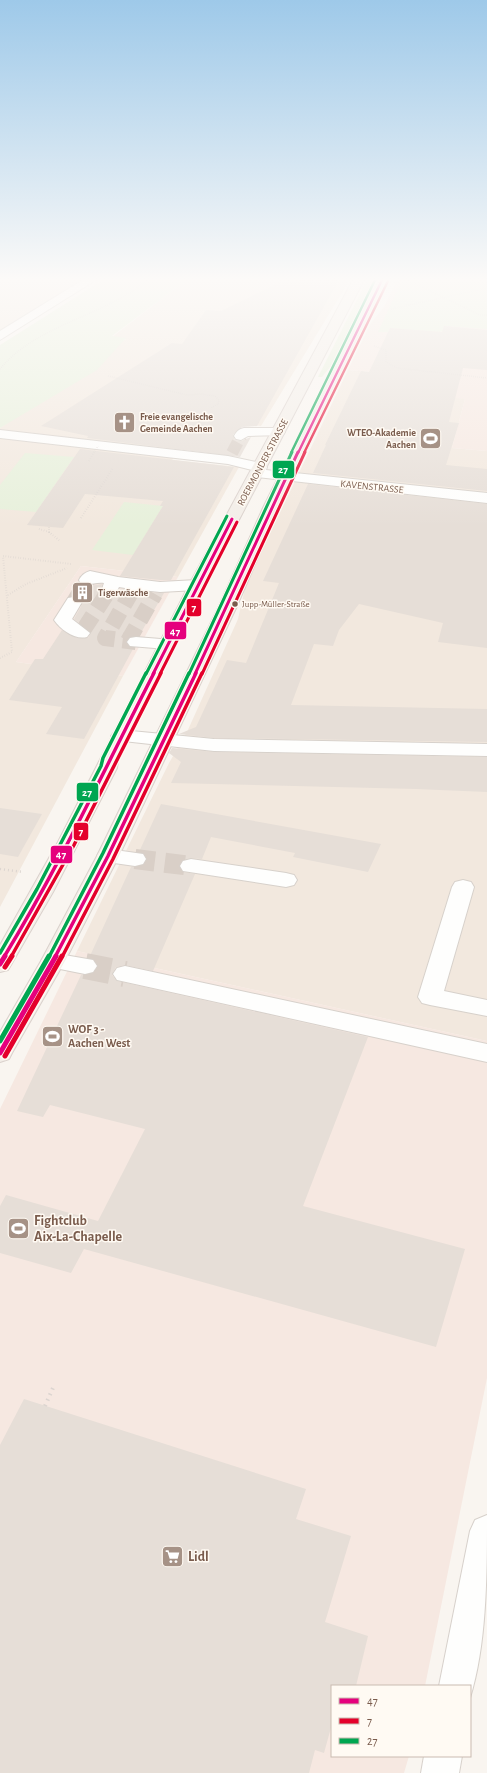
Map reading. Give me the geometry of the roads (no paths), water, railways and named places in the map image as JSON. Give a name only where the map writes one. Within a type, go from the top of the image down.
[{"type":"main road","name":"ROERMONDER STRASSE","points":[[0,964],[45,887],[107,768],[108,761],[166,644],[316,361]]},
{"type":"main road","points":[[0,1053],[53,961],[108,856],[164,741],[286,476],[344,361]]},
{"type":"street","points":[[241,436],[244,432],[278,432]]},
{"type":"street","name":"KAVENSTRASSE","points":[[0,434],[98,446],[230,456],[258,470],[286,476],[487,498]]},
{"type":"street","points":[[87,580],[90,576],[108,579],[112,585],[157,590],[197,585]]},
{"type":"street","points":[[74,602],[63,620],[84,632]]},
{"type":"street","points":[[136,642],[166,644]]},
{"type":"street","points":[[121,736],[164,741],[214,744],[487,750]]},
{"type":"street","points":[[108,856],[135,859]]},
{"type":"street","points":[[191,866],[286,880]]},
{"type":"street","points":[[463,887],[430,997],[487,1008]]},
{"type":"street","points":[[53,961],[85,966]]},
{"type":"street","points":[[126,974],[487,1053]]},
{"type":"street","points":[[457,1685],[480,1610],[487,1531]]},
{"type":"street","points":[[440,1773],[443,1757]]},
{"type":"tunnel","points":[[232,453],[241,436]]},
{"type":"tunnel","points":[[74,602],[87,580]]},
{"type":"tunnel","points":[[84,629],[110,589]]},
{"type":"tunnel","points":[[128,641],[105,638],[132,591]]},
{"type":"tunnel","points":[[128,641],[155,594]]},
{"type":"tunnel","points":[[128,641],[136,642]]},
{"type":"tunnel","points":[[135,859],[191,866]]},
{"type":"tunnel","points":[[85,966],[125,974]]},
{"type":"place","name":"Freie evangelische Gemeinde Aachen","points":[[124,422]]},
{"type":"place","name":"WTEO-Akademie Aachen","points":[[431,438]]},
{"type":"place","name":"Tigerwäsche","points":[[82,592]]},
{"type":"place","name":"Jupp-Müller-Straße","points":[[235,604]]},
{"type":"place","name":"WOF 3 - Aachen West","points":[[53,1036]]},
{"type":"place","name":"Fightclub Aix-La-Chapelle","points":[[18,1228]]},
{"type":"place","name":"Lidl","points":[[173,1556]]}]
